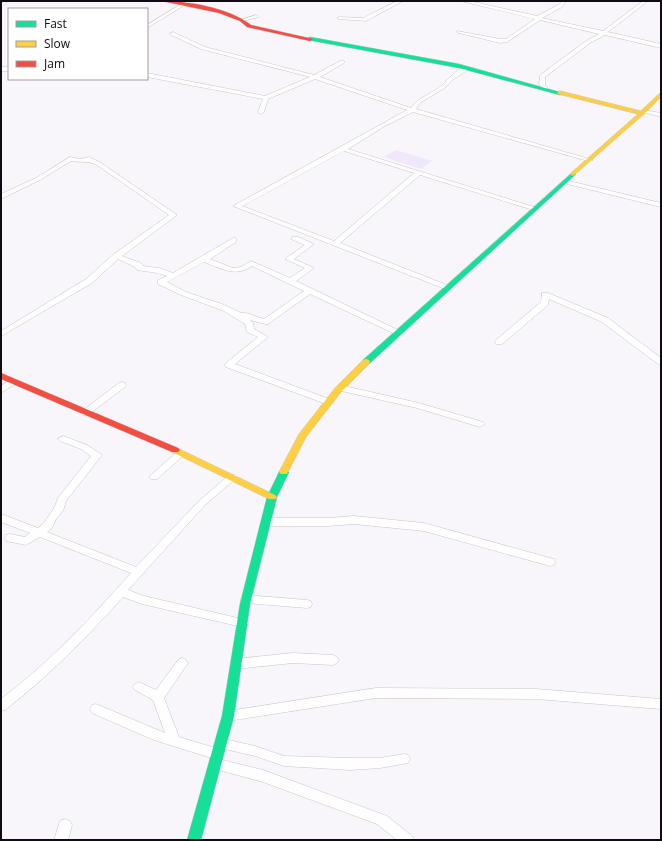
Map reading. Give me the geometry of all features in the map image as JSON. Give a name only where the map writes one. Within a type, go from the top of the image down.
[{"type":"main road","points":[[164,1],[187,3],[220,12],[243,20],[249,26],[267,31],[467,68],[508,80],[643,112]]},
{"type":"main road","points":[[194,840],[228,716],[246,598],[272,497],[302,436],[340,388],[377,350],[590,160],[661,94]]},
{"type":"main road","points":[[1,376],[181,453],[272,497]]},
{"type":"street","points":[[1,7],[5,1]]},
{"type":"street","points":[[339,18],[364,20],[401,1]]},
{"type":"street","points":[[463,1],[473,2],[661,46]]},
{"type":"street","points":[[459,32],[500,42],[507,40],[539,18],[560,6],[564,1]]},
{"type":"street","points":[[545,88],[542,85],[542,76],[588,42],[604,33],[646,1]]},
{"type":"street","points":[[148,26],[187,3]]},
{"type":"street","points":[[243,20],[256,16]]},
{"type":"street","points":[[173,34],[203,48],[315,77],[412,110],[590,160]]},
{"type":"street","points":[[148,74],[266,98],[315,77],[342,62]]},
{"type":"street","points":[[448,286],[236,206],[412,110],[419,101],[443,87],[449,80],[467,68]]},
{"type":"street","points":[[261,112],[266,98]]},
{"type":"street","points":[[643,112],[661,115]]},
{"type":"street","points":[[343,149],[535,209]]},
{"type":"street","points":[[1,196],[38,179],[70,159],[80,161],[89,159],[99,164],[174,215],[117,256],[89,281],[1,334]]},
{"type":"street","points":[[334,251],[338,244],[418,173]]},
{"type":"street","points":[[565,182],[661,205]]},
{"type":"street","points":[[290,281],[310,268],[289,259],[310,244],[295,239]]},
{"type":"street","points":[[117,256],[138,265],[140,268],[147,270],[159,270],[174,276],[233,240],[204,259],[232,270],[243,269],[251,263],[398,332]]},
{"type":"street","points":[[196,263],[161,282],[186,294],[264,322],[310,290]]},
{"type":"street","points":[[499,342],[545,303],[545,295],[605,320],[661,362]]},
{"type":"street","points":[[239,314],[250,323],[250,330],[264,337],[229,365],[330,402]]},
{"type":"street","points":[[1,390],[12,382]]},
{"type":"street","points":[[85,413],[122,385]]},
{"type":"street","points":[[340,388],[419,406],[480,424]]},
{"type":"street","points":[[10,538],[26,541],[40,532],[59,509],[61,500],[71,486],[97,456],[84,448],[63,439]]},
{"type":"street","points":[[154,477],[181,453]]},
{"type":"street","points":[[1,706],[20,693],[64,654],[202,502],[232,477]]},
{"type":"street","points":[[1,518],[40,532],[138,572]]},
{"type":"street","points":[[266,522],[328,522],[354,520],[424,527],[550,562]]},
{"type":"street","points":[[121,592],[142,600],[242,623]]},
{"type":"street","points":[[246,598],[307,604]]},
{"type":"street","points":[[236,664],[294,658],[334,660]]},
{"type":"street","points":[[158,697],[182,663]]},
{"type":"street","points":[[139,687],[158,697],[174,740]]},
{"type":"street","points":[[228,716],[304,706],[376,693],[536,694],[661,704]]},
{"type":"street","points":[[96,709],[158,736],[218,754],[263,776],[382,820],[407,840]]},
{"type":"street","points":[[218,754],[255,751],[284,761],[350,764],[380,763],[404,759]]},
{"type":"street","points":[[60,840],[65,825]]},
{"type":"shaded area","points":[[396,150],[432,161],[421,169],[384,157]]},
{"type":"traffic: fast","points":[[310,39],[459,66],[560,93]]},
{"type":"traffic: fast","points":[[366,362],[573,174]]},
{"type":"traffic: fast","points":[[194,840],[228,716],[245,604],[272,497],[284,472]]},
{"type":"traffic: slow","points":[[560,93],[642,113]]},
{"type":"traffic: slow","points":[[573,174],[642,113],[661,94]]},
{"type":"traffic: slow","points":[[284,472],[302,436],[338,390],[366,362]]},
{"type":"traffic: slow","points":[[175,450],[272,497]]},
{"type":"traffic: jam","points":[[164,1],[221,12],[241,20],[249,26],[310,39]]},
{"type":"traffic: jam","points":[[1,376],[175,450]]}]
